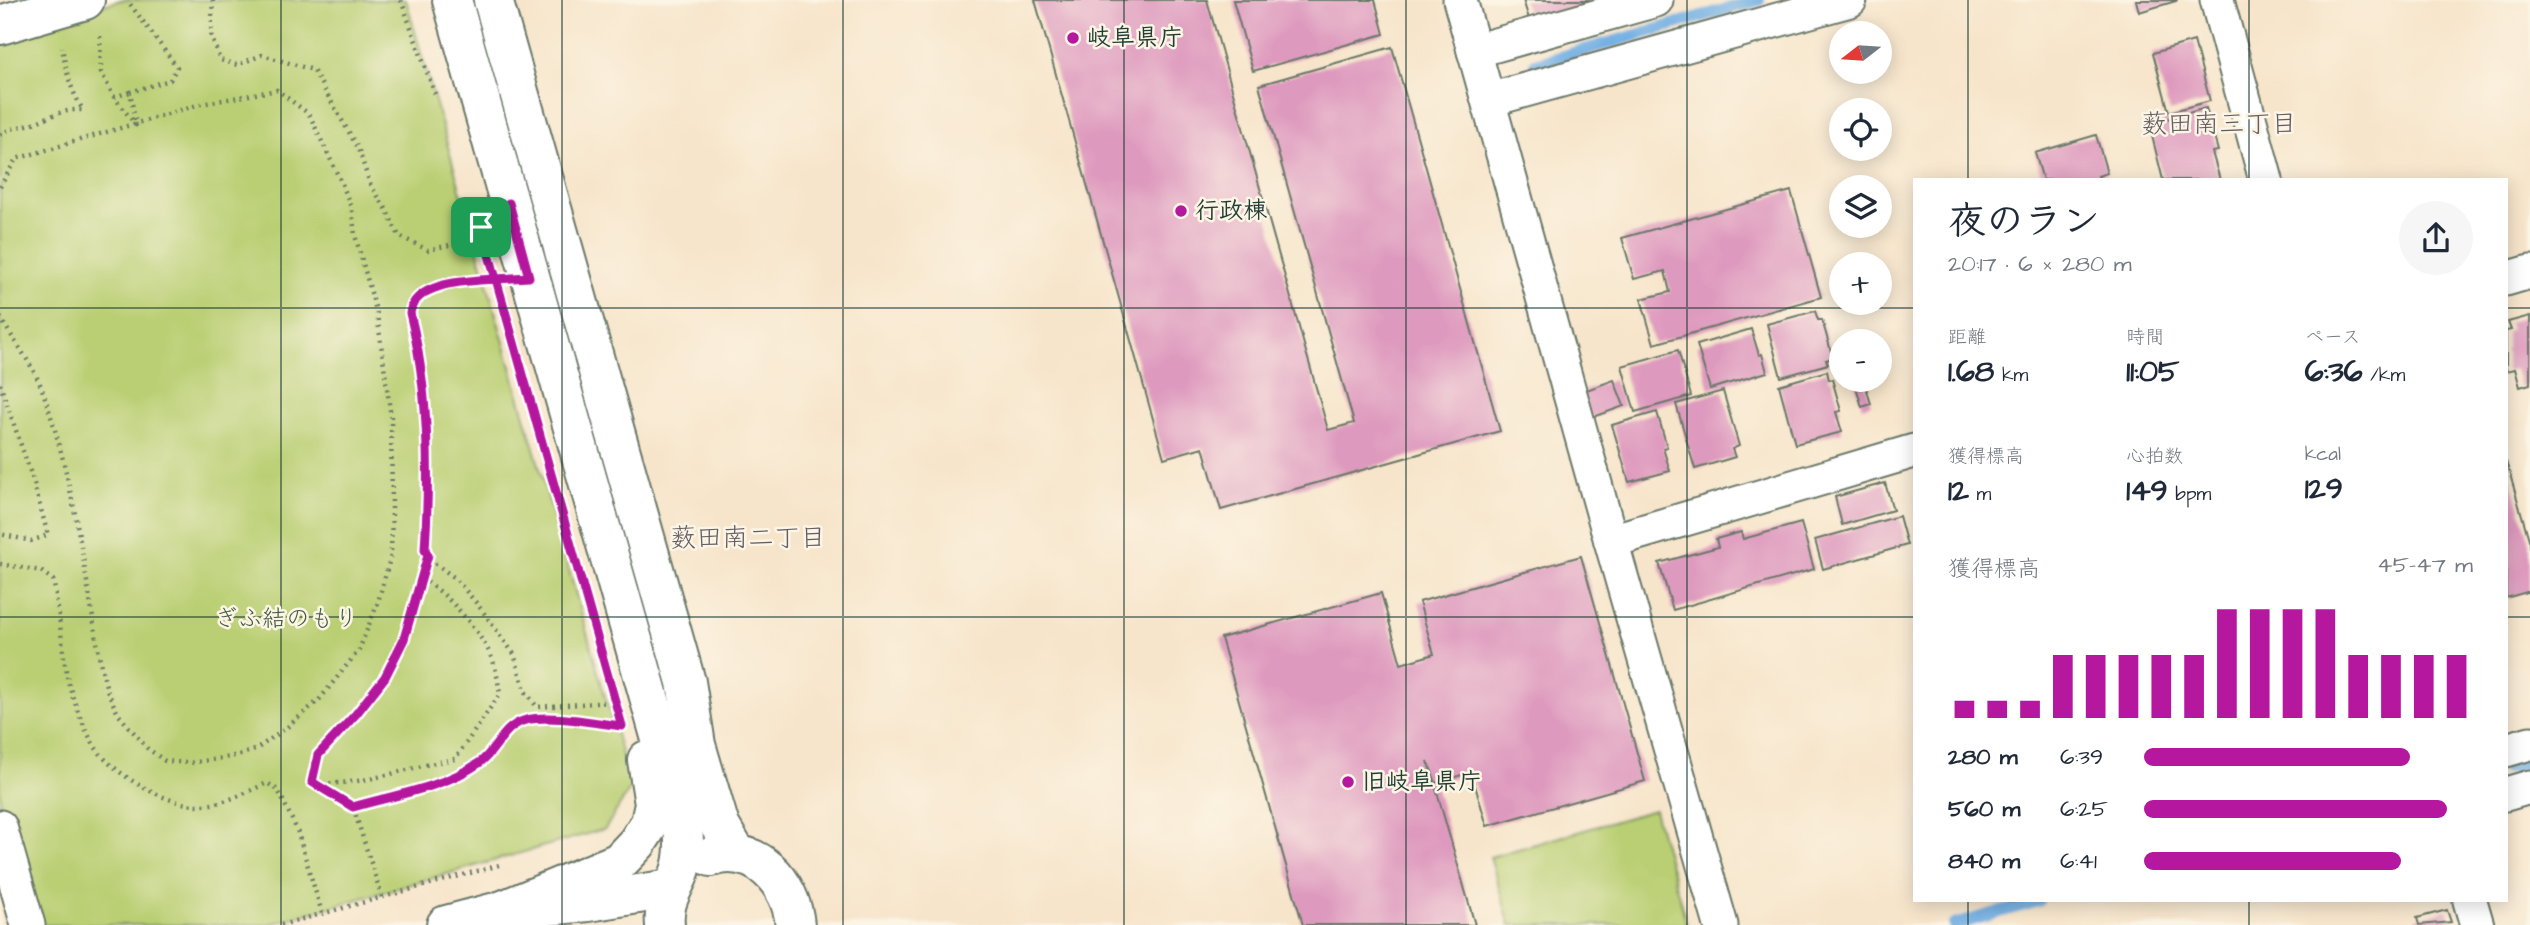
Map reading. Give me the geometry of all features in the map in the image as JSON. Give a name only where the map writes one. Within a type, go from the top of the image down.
[{"type":"street","points":[[452,0],[681,810],[685,838],[672,897]]},
{"type":"street","points":[[493,0],[686,682],[696,745],[720,826],[736,853]]},
{"type":"street","points":[[1460,0],[1721,925]]},
{"type":"street","points":[[1474,51],[1656,0]]},
{"type":"street","points":[[1489,100],[1850,0]]},
{"type":"street","points":[[2217,0],[2265,178]]},
{"type":"street","points":[[0,25],[82,13]]},
{"type":"street","points":[[2508,278],[2530,272]]},
{"type":"street","points":[[1611,541],[1913,451]]},
{"type":"street","points":[[446,925],[503,909],[619,862],[637,843],[650,823],[654,804],[650,772],[633,708],[635,649]]},
{"type":"street","points":[[2508,749],[2530,743]]},
{"type":"street","points":[[2508,793],[2530,787]]},
{"type":"street","points":[[1,834],[28,925]]},
{"type":"street","points":[[503,909],[672,897],[705,858],[736,853],[755,858],[774,874],[787,892],[795,925]]},
{"type":"street","points":[[2470,902],[2477,925]]},
{"type":"path","points":[[114,97],[170,80],[177,67],[127,0]]},
{"type":"path","points":[[213,0],[211,35],[220,60],[237,65],[262,55],[313,69],[358,148],[370,184],[399,236],[428,250],[458,243],[481,227],[485,240]]},
{"type":"path","points":[[401,0],[437,101]]},
{"type":"path","points":[[82,13],[101,72],[114,97],[136,125]]},
{"type":"path","points":[[0,135],[10,128],[27,125],[57,112],[83,110],[72,93],[66,74],[61,40],[82,13]]},
{"type":"path","points":[[0,187],[16,159],[201,104],[277,90],[309,114],[352,210],[355,235],[377,314],[391,417],[391,555],[378,602],[359,650],[318,700],[285,729],[255,750],[190,763],[165,761],[147,748],[118,714],[107,690],[101,666],[74,505],[43,390],[29,362],[0,317]]},
{"type":"path","points":[[130,92],[136,125]]},
{"type":"path","points":[[492,266],[496,279],[453,282],[433,288],[411,306],[410,313],[421,358],[426,432],[425,550],[430,560],[455,578],[514,654],[524,691],[537,707],[614,701]]},
{"type":"path","points":[[0,384],[33,480],[48,535],[31,541],[0,534]]},
{"type":"path","points":[[312,782],[318,755],[356,714],[385,677],[404,639],[428,555]]},
{"type":"path","points":[[0,564],[41,570],[53,580],[67,678],[97,751],[126,777],[166,799],[201,805],[234,797],[267,783],[278,790],[297,830],[322,913]]},
{"type":"path","points":[[312,782],[326,785],[348,782],[455,759],[500,694],[494,662],[483,639],[434,584],[421,579]]},
{"type":"path","points":[[353,807],[434,785],[466,771],[482,761],[502,736],[523,720],[550,717],[622,726],[618,714]]},
{"type":"path","points":[[312,782],[353,807],[382,897]]},
{"type":"path","points":[[281,925],[511,862]]},
{"type":"green space","name":"ぎふ結のもり","points":[[121,0],[406,0],[631,787],[605,829],[267,925],[34,925],[0,802],[0,35]]},
{"type":"green space","points":[[1654,810],[1687,925],[1510,925],[1490,857]]},
{"type":"building","name":"行政棟","points":[[1035,0],[1207,0],[1328,430],[1354,423],[1259,85],[1392,47],[1500,431],[1221,510],[1203,447],[1164,458]]},
{"type":"building","points":[[1233,0],[1375,0],[1384,34],[1253,71]]},
{"type":"building","points":[[1523,0],[1607,0],[1530,22]]},
{"type":"building","points":[[2136,0],[2176,0],[2176,1],[2139,12]]},
{"type":"building","points":[[2194,41],[2210,101],[2169,112],[2153,53]]},
{"type":"building","points":[[2206,108],[2218,151],[2212,152],[2219,178],[2162,178],[2149,124]]},
{"type":"building","points":[[2096,135],[2107,173],[2098,178],[2042,178],[2035,153]]},
{"type":"building","points":[[1791,191],[1821,297],[1654,344],[1641,299],[1670,292],[1665,271],[1634,279],[1622,238]]},
{"type":"building","points":[[1815,311],[1818,320],[1822,320],[1829,344],[1829,359],[1826,360],[1828,364],[1781,377],[1767,324]]},
{"type":"building","points":[[2530,316],[2530,384],[2520,387],[2515,369],[2508,371],[2508,331],[2511,330],[2508,322]]},
{"type":"building","points":[[1751,329],[1767,372],[1710,389],[1697,345]]},
{"type":"building","points":[[1678,350],[1691,396],[1635,412],[1622,366]]},
{"type":"building","points":[[1827,371],[1829,392],[1836,392],[1841,411],[1836,412],[1842,432],[1795,444],[1779,385]]},
{"type":"building","points":[[1614,380],[1624,406],[1591,418],[1581,392]]},
{"type":"building","points":[[1723,391],[1739,446],[1732,449],[1735,457],[1695,469],[1676,404]]},
{"type":"building","points":[[1858,392],[1868,392],[1871,404],[1862,407]]},
{"type":"building","points":[[1657,412],[1667,447],[1663,448],[1670,471],[1629,482],[1612,425]]},
{"type":"building","points":[[2508,468],[2530,543],[2530,591],[2508,597]]},
{"type":"building","points":[[1885,483],[1893,510],[1842,525],[1835,497]]},
{"type":"building","points":[[1899,516],[1907,545],[1823,569],[1815,540]]},
{"type":"building","points":[[1801,523],[1814,569],[1673,610],[1659,563],[1718,547],[1716,539],[1741,532],[1743,539]]},
{"type":"building","points":[[1581,556],[1645,781],[1487,826],[1471,772],[1436,783],[1428,761],[1475,925],[1303,925],[1221,638],[1381,593],[1401,664],[1434,654],[1419,602]]},
{"type":"building","points":[[2447,910],[2451,922],[2419,925],[2417,918]]},
{"type":"waterway","points":[[1535,64],[1759,0]]},
{"type":"waterway","points":[[2508,768],[2530,762]]},
{"type":"waterway","points":[[1954,925],[2034,902]]},
{"type":"place","name":"岐阜県庁","points":[[1073,38]]},
{"type":"place","name":"行政棟","points":[[1181,211]]},
{"type":"place","name":"旧岐阜県庁","points":[[1348,782]]},
{"type":"district","name":"薮田南三丁目","points":[[2219,124]]},
{"type":"district","name":"薮田南二丁目","points":[[748,538]]},
{"type":"route","points":[[481,227],[496,279],[453,282],[433,288],[411,306],[410,313],[421,358],[426,432],[425,550],[428,555],[404,639],[385,677],[356,714],[318,755],[312,782],[353,807],[434,785],[466,771],[482,761],[502,736],[523,720],[550,717],[622,726],[496,279],[529,277],[509,203],[481,227]]}]
